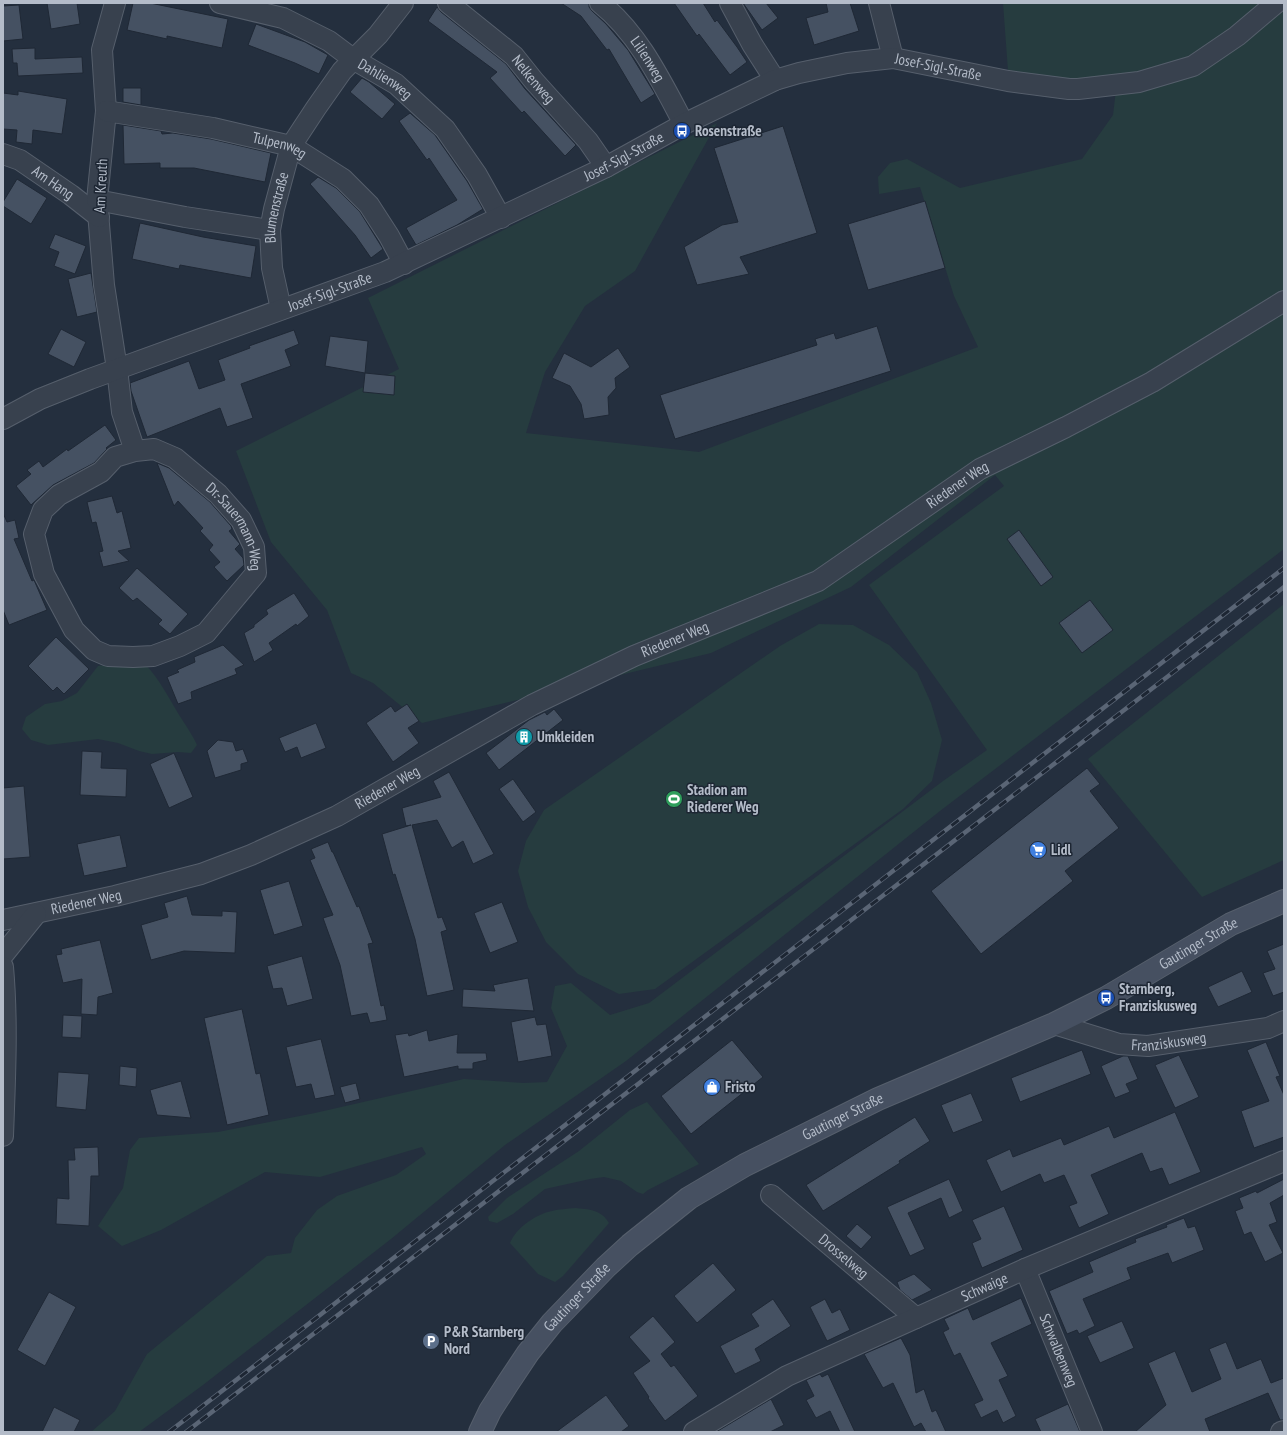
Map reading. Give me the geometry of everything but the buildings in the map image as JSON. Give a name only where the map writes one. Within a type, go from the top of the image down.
[{"type":"main road","name":"Gautinger Straße","points":[[480,1432],[490,1411],[508,1383],[528,1353],[552,1323],[606,1267],[630,1245],[689,1198],[745,1165],[878,1100],[1054,1024],[1106,998],[1230,924],[1284,901]]},
{"type":"street","name":"Am Kreuth","points":[[115,3],[102,50],[106,111],[98,209],[104,285],[117,369]]},
{"type":"street","name":"Dahlienweg","points":[[220,3],[283,18],[329,41],[353,59],[396,84],[445,129],[477,175],[501,218]]},
{"type":"street","name":"Blumenstraße","points":[[281,309],[272,268],[270,230],[274,209],[291,146],[342,71],[378,35],[403,3]]},
{"type":"street","name":"Nelkenweg","points":[[448,3],[514,56],[534,81],[588,141],[606,167]]},
{"type":"street","name":"Lilienweg","points":[[600,3],[615,15],[651,63],[684,124]]},
{"type":"street","points":[[730,3],[752,44],[775,80]]},
{"type":"street","points":[[879,3],[893,58]]},
{"type":"street","name":"Josef-Sigl-Straße","points":[[3,419],[40,399],[117,369],[404,264],[606,167],[684,124],[775,80],[799,73],[847,63],[893,58],[1008,81],[1069,89],[1139,82],[1193,66],[1237,36],[1276,3]]},
{"type":"street","name":"Tulpenweg","points":[[106,111],[213,128],[291,146],[343,179],[369,205],[389,236],[404,264]]},
{"type":"street","name":"Am Hang","points":[[3,154],[20,160],[71,196],[98,209]]},
{"type":"street","points":[[98,209],[185,217],[270,230]]},
{"type":"street","name":"Riedener Weg","points":[[3,920],[115,896],[200,874],[251,855],[337,816],[532,705],[634,656],[818,581],[980,469],[1152,382],[1284,301]]},
{"type":"street","points":[[117,369],[122,412],[135,451]]},
{"type":"street","name":"Dr.-Sauermann-Weg","points":[[154,448],[175,458],[218,494],[241,520],[254,547],[256,573],[206,633],[180,646],[152,656],[108,656],[94,650],[74,630],[44,574],[34,534],[43,510],[58,495],[101,472],[115,457],[135,451],[154,448]]},
{"type":"street","name":"Riedener Weg","points":[[3,955],[36,914]]},
{"type":"street","points":[[3,967],[6,999],[6,1081],[3,1136]]},
{"type":"street","name":"Franziskusweg","points":[[1054,1024],[1119,1044],[1148,1046],[1268,1028],[1284,1022]]},
{"type":"street","name":"Schwaige","points":[[694,1432],[787,1376],[1025,1269],[1284,1161]]},
{"type":"street","name":"Drosselweg","points":[[771,1195],[916,1318]]},
{"type":"street","name":"Schwalbenweg","points":[[1025,1269],[1092,1432]]},
{"type":"green space","points":[[1003,3],[1284,3],[1284,549],[940,811],[626,1061],[505,1145],[391,1239],[203,1385],[139,1432],[91,1432],[115,1411],[147,1354],[267,1256],[291,1253],[295,1238],[317,1210],[337,1196],[396,1175],[426,1154],[422,1147],[320,1177],[265,1172],[161,1230],[122,1246],[98,1226],[123,1188],[130,1150],[139,1138],[218,1132],[315,1113],[464,1079],[523,1083],[547,1082],[567,1046],[551,1008],[555,986],[571,983],[610,1015],[649,1003],[943,781],[987,750],[869,585],[1004,486],[995,475],[851,587],[711,653],[422,723],[373,683],[351,673],[327,610],[271,542],[236,451],[399,369],[368,298],[717,123],[635,271],[585,306],[545,372],[526,433],[699,452],[978,347],[954,296],[920,187],[879,194],[878,177],[890,163],[907,159],[960,188],[1082,159],[1113,115],[1117,81],[1078,86],[1008,71]]},
{"type":"green space","points":[[1284,604],[1284,860],[1202,897],[1088,759]]},
{"type":"green space","points":[[819,624],[853,625],[889,645],[917,672],[931,703],[942,740],[932,781],[903,809],[655,989],[619,994],[578,974],[546,942],[528,907],[518,871],[526,841],[544,810],[780,646]]},
{"type":"green space","points":[[119,663],[144,663],[150,669],[165,690],[197,745],[191,753],[178,752],[152,754],[118,743],[98,739],[48,745],[31,740],[22,729],[26,717],[45,704],[62,701],[77,693],[98,666]]},
{"type":"green space","points":[[647,1102],[699,1164],[643,1194],[637,1192],[621,1181],[604,1177],[545,1189],[513,1214],[497,1223],[489,1221],[488,1217],[507,1198],[579,1151],[630,1110]]},
{"type":"green space","points":[[575,1208],[599,1213],[603,1215],[609,1223],[563,1276],[555,1282],[538,1274],[510,1243],[517,1232],[533,1218],[560,1209]]},
{"type":"railway","points":[[169,1432],[1284,568]]},
{"type":"railway","points":[[186,1432],[1284,587]]},
{"type":"place","name":"Rosenstraße","points":[[682,131]]},
{"type":"place","name":"Umkleiden","points":[[524,737]]},
{"type":"place","name":"Stadion am Riederer Weg","points":[[674,799]]},
{"type":"place","name":"Lidl","points":[[1038,850]]},
{"type":"place","name":"Starnberg, Franziskusweg","points":[[1106,998]]},
{"type":"place","name":"Fristo","points":[[712,1087]]},
{"type":"place","name":"P&R Starnberg Nord","points":[[431,1341]]}]
